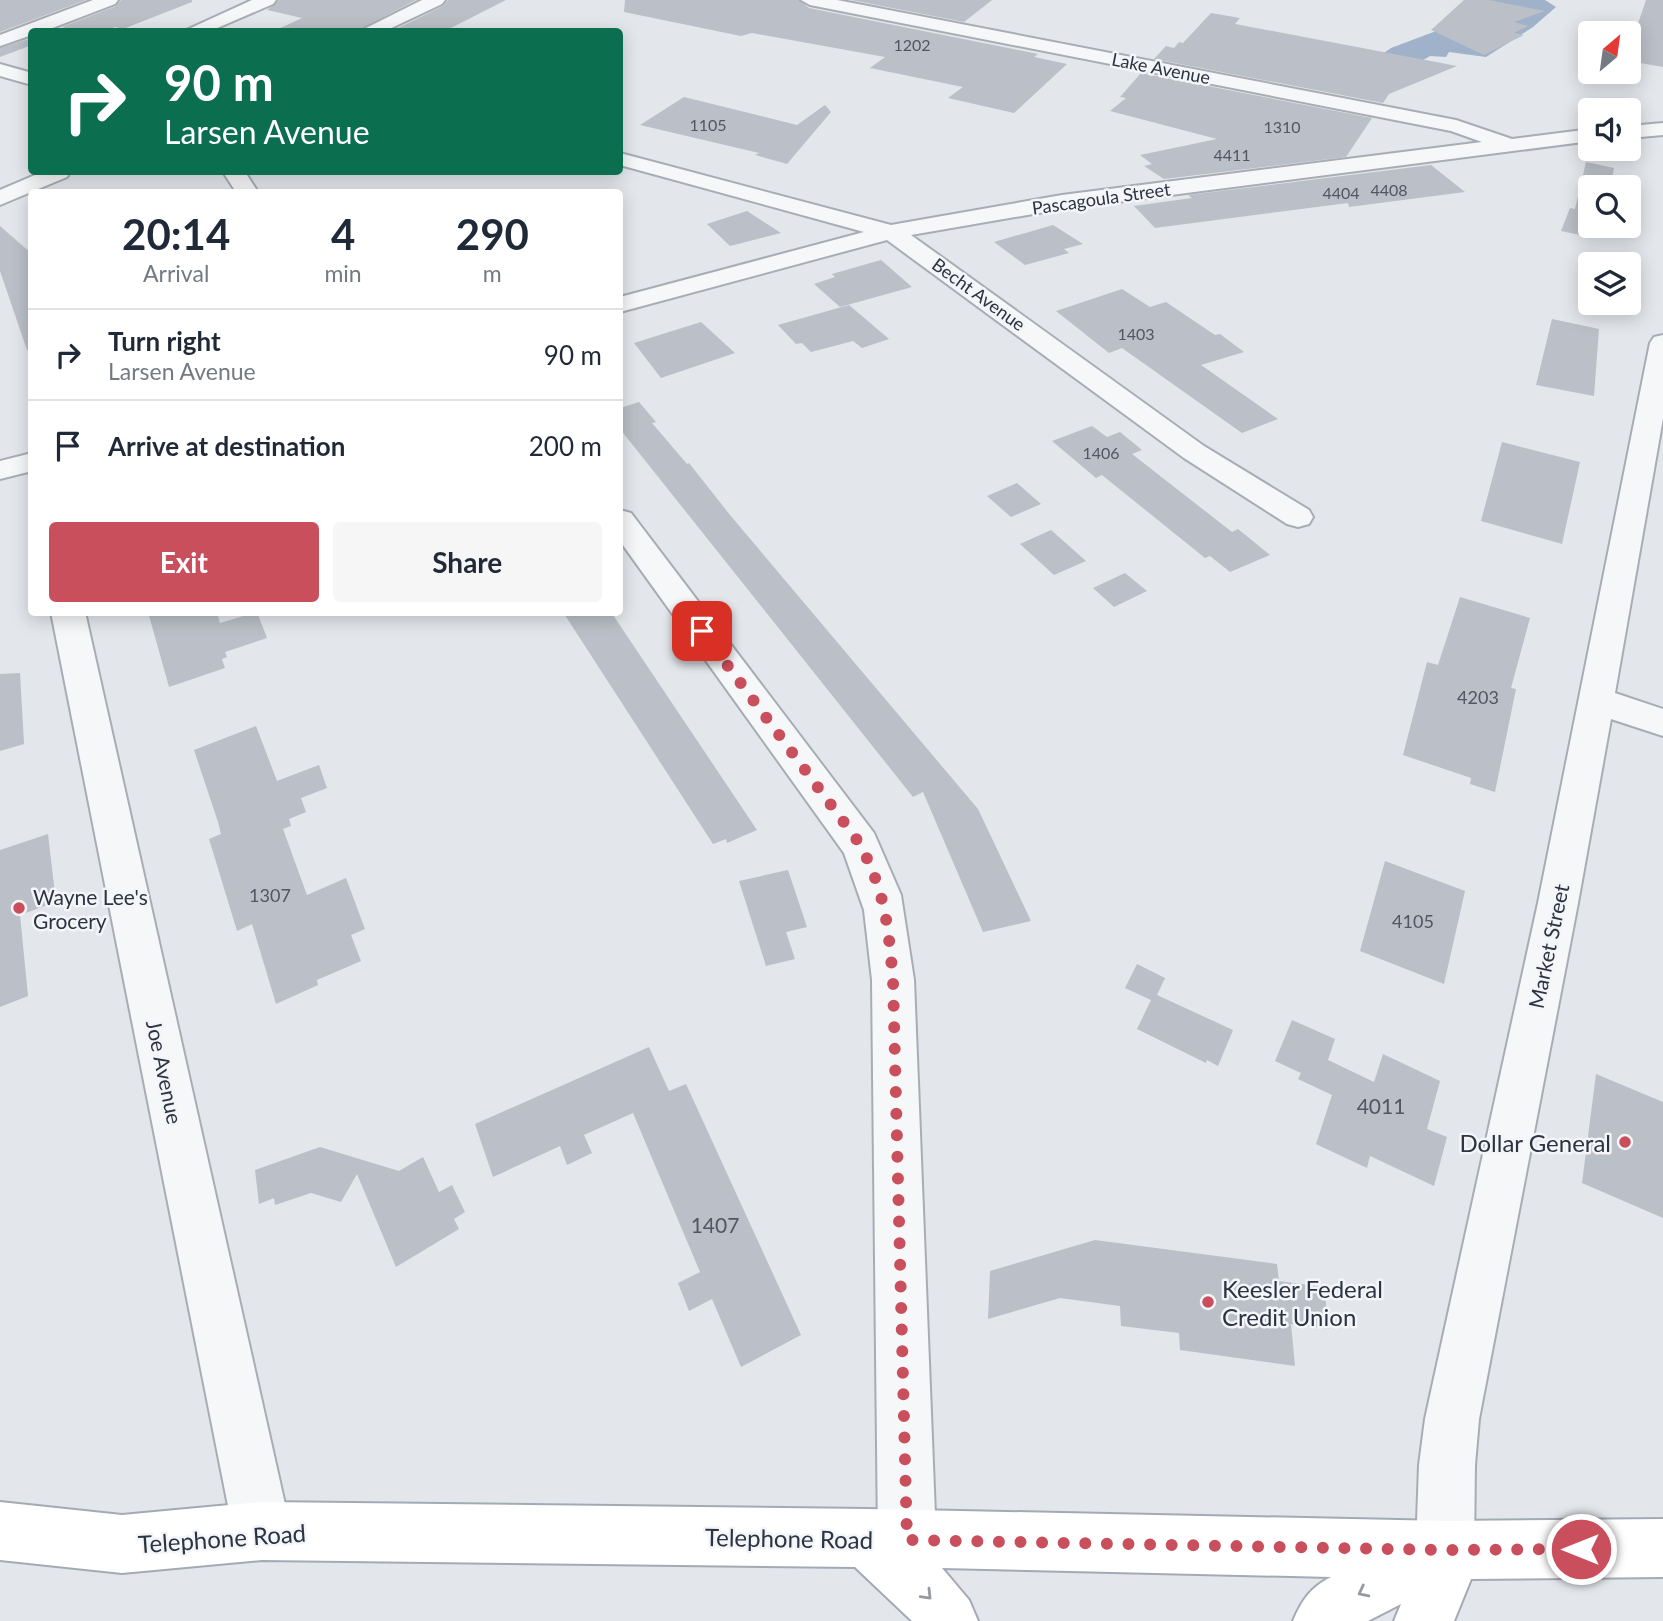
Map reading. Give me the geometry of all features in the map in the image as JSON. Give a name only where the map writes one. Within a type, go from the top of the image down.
[{"type":"main road","name":"Telephone Road","points":[[0,1531],[122,1544],[262,1531],[1445,1550],[1663,1548]]},
{"type":"main road","points":[[887,1539],[948,1621]]},
{"type":"main road","points":[[1323,1621],[1339,1604],[1445,1550]]},
{"type":"main road","name":"Market Street","points":[[1424,1621],[1445,1573],[1445,1550]]},
{"type":"street","points":[[35,28],[109,0]]},
{"type":"street","points":[[200,28],[267,0]]},
{"type":"street","points":[[376,28],[436,0]]},
{"type":"street","name":"Lake Avenue","points":[[810,0],[933,16],[1456,126],[1508,145]]},
{"type":"street","points":[[0,41],[28,30]]},
{"type":"street","points":[[0,70],[28,78]]},
{"type":"street","points":[[1641,131],[1663,129]]},
{"type":"street","name":"Pascagoula Street","points":[[623,303],[891,232],[1062,202],[1578,137]]},
{"type":"street","name":"Becht Avenue","points":[[623,160],[891,232],[1194,452],[1298,517]]},
{"type":"street","points":[[0,198],[52,175]]},
{"type":"street","name":"Market Street","points":[[1445,1550],[1447,1465],[1452,1419],[1558,903],[1663,343]]},
{"type":"street","points":[[0,470],[28,463]]},
{"type":"street","points":[[623,524],[860,844],[876,875],[887,912],[893,980],[887,1539]]},
{"type":"street","name":"Joe Avenue","points":[[69,616],[262,1531]]},
{"type":"street","points":[[1595,700],[1663,723]]},
{"type":"water","points":[[1469,0],[1545,0],[1556,7],[1533,27],[1486,57],[1449,52],[1446,57],[1430,56],[1418,63],[1381,55],[1391,48],[1468,19]]},
{"type":"building","points":[[0,0],[86,0],[0,32]]},
{"type":"building","points":[[121,0],[192,0],[126,28],[62,27],[116,6]]},
{"type":"building","points":[[279,0],[416,0],[363,28],[281,28],[302,18],[267,10]]},
{"type":"building","points":[[448,0],[506,0],[451,28],[398,28],[443,6]]},
{"type":"building","points":[[625,0],[799,0],[809,8],[1038,54],[1034,57],[1067,64],[1014,113],[948,98],[963,87],[870,68],[885,57],[752,33],[741,36],[624,12]]},
{"type":"building","points":[[851,0],[992,0],[964,22]]},
{"type":"building","points":[[1464,0],[1489,0],[1545,11],[1514,22],[1528,26],[1514,33],[1524,35],[1484,55],[1431,30]]},
{"type":"building","points":[[1646,0],[1663,0],[1663,67],[1642,63],[1642,21],[1639,21]]},
{"type":"building","points":[[1211,13],[1240,18],[1235,24],[1457,66],[1389,94],[1383,103],[1154,59],[1166,46],[1174,48],[1179,42],[1183,43]]},
{"type":"building","points":[[28,39],[28,46],[0,57],[0,48]]},
{"type":"building","points":[[1141,73],[1372,118],[1346,157],[1164,179],[1144,166],[1152,164],[1140,155],[1217,139],[1110,111],[1126,98],[1120,97]]},
{"type":"building","points":[[684,97],[797,125],[825,105],[831,112],[787,164],[755,155],[759,153],[640,125]]},
{"type":"building","points":[[1586,162],[1614,168],[1613,175],[1583,175]]},
{"type":"building","points":[[1431,165],[1465,192],[1349,207],[1348,203],[1155,228],[1134,206],[1192,198],[1188,195]]},
{"type":"building","points":[[1578,196],[1578,234],[1561,231],[1570,208],[1575,209]]},
{"type":"building","points":[[747,211],[781,233],[730,246],[707,224]]},
{"type":"building","points":[[1053,225],[1083,244],[1064,249],[1069,253],[1025,265],[994,242]]},
{"type":"building","points":[[0,226],[28,250],[28,350],[27,350],[0,271]]},
{"type":"building","points":[[881,260],[912,287],[840,307],[814,284],[835,277],[832,274]]},
{"type":"building","points":[[1122,289],[1150,307],[1166,302],[1215,335],[1220,334],[1244,352],[1201,365],[1278,419],[1242,433],[1122,348],[1109,353],[1056,311]]},
{"type":"building","points":[[849,305],[889,339],[862,348],[853,341],[811,352],[802,343],[796,344],[778,325]]},
{"type":"building","points":[[1552,319],[1599,329],[1594,396],[1536,385]]},
{"type":"building","points":[[701,322],[735,353],[661,378],[634,343]]},
{"type":"building","points":[[639,402],[656,422],[652,423],[687,464],[689,463],[978,809],[1031,921],[983,932],[923,792],[913,797],[623,433],[623,407]]},
{"type":"building","points":[[1092,426],[1107,437],[1120,432],[1142,450],[1132,454],[1232,532],[1238,529],[1270,555],[1230,572],[1210,556],[1205,558],[1102,475],[1096,478],[1052,441]]},
{"type":"building","points":[[1502,442],[1580,462],[1562,544],[1481,521]]},
{"type":"building","points":[[1017,483],[1041,504],[1011,517],[987,496]]},
{"type":"building","points":[[1051,530],[1086,561],[1054,575],[1020,544]]},
{"type":"building","points":[[1125,573],[1147,591],[1114,607],[1093,588]]},
{"type":"building","points":[[1460,597],[1530,618],[1511,688],[1516,689],[1495,792],[1470,784],[1471,778],[1403,755],[1427,662],[1438,665]]},
{"type":"building","points":[[149,616],[218,616],[220,623],[244,616],[259,616],[267,638],[225,652],[227,657],[222,659],[225,668],[169,687]]},
{"type":"building","points":[[566,616],[614,616],[757,830],[727,843],[726,839],[713,844]]},
{"type":"building","points":[[20,673],[24,744],[0,751],[0,674]]},
{"type":"building","points":[[256,726],[277,781],[319,765],[327,788],[301,798],[306,812],[289,819],[291,826],[283,829],[307,895],[346,878],[365,929],[351,935],[361,961],[317,980],[318,985],[276,1004],[252,924],[237,931],[209,839],[221,834],[194,750]]},
{"type":"building","name":"Wayne Lee's Grocery","points":[[48,834],[56,902],[20,915],[28,996],[0,1007],[0,850]]},
{"type":"building","points":[[1385,861],[1465,891],[1444,984],[1360,951]]},
{"type":"building","points":[[788,870],[807,927],[786,932],[795,959],[766,966],[739,881]]},
{"type":"building","points":[[1137,964],[1165,978],[1157,995],[1233,1030],[1218,1066],[1207,1060],[1206,1063],[1137,1029],[1151,1000],[1125,988]]},
{"type":"building","points":[[1292,1020],[1335,1039],[1328,1060],[1374,1082],[1383,1054],[1440,1081],[1427,1129],[1447,1137],[1434,1186],[1370,1156],[1367,1168],[1316,1144],[1332,1095],[1298,1079],[1301,1073],[1275,1061]]},
{"type":"building","points":[[649,1047],[669,1091],[686,1084],[801,1335],[741,1367],[712,1299],[689,1311],[678,1283],[700,1272],[633,1113],[584,1135],[592,1153],[567,1165],[560,1146],[493,1177],[475,1124]]},
{"type":"building","name":"Dollar General","points":[[1596,1074],[1663,1102],[1663,1218],[1582,1183]]},
{"type":"building","points":[[320,1147],[399,1171],[423,1157],[439,1192],[452,1185],[465,1212],[454,1219],[459,1229],[396,1267],[357,1174],[341,1202],[311,1193],[275,1205],[274,1198],[259,1204],[255,1170]]},
{"type":"building","name":"Keesler Federal Credit Union","points":[[1095,1240],[1277,1264],[1279,1281],[1324,1287],[1329,1329],[1291,1324],[1295,1366],[1180,1350],[1179,1333],[1121,1326],[1120,1306],[1060,1298],[988,1319],[990,1271]]},
{"type":"place","name":"Wayne Lee's Grocery","points":[[19,908]]},
{"type":"place","name":"Dollar General","points":[[1625,1142]]},
{"type":"place","name":"Keesler Federal Credit Union","points":[[1208,1302]]},
{"type":"route","points":[[702,631],[860,844],[876,875],[887,912],[893,980],[907,1448],[907,1540],[1445,1550],[1581,1549]]}]
